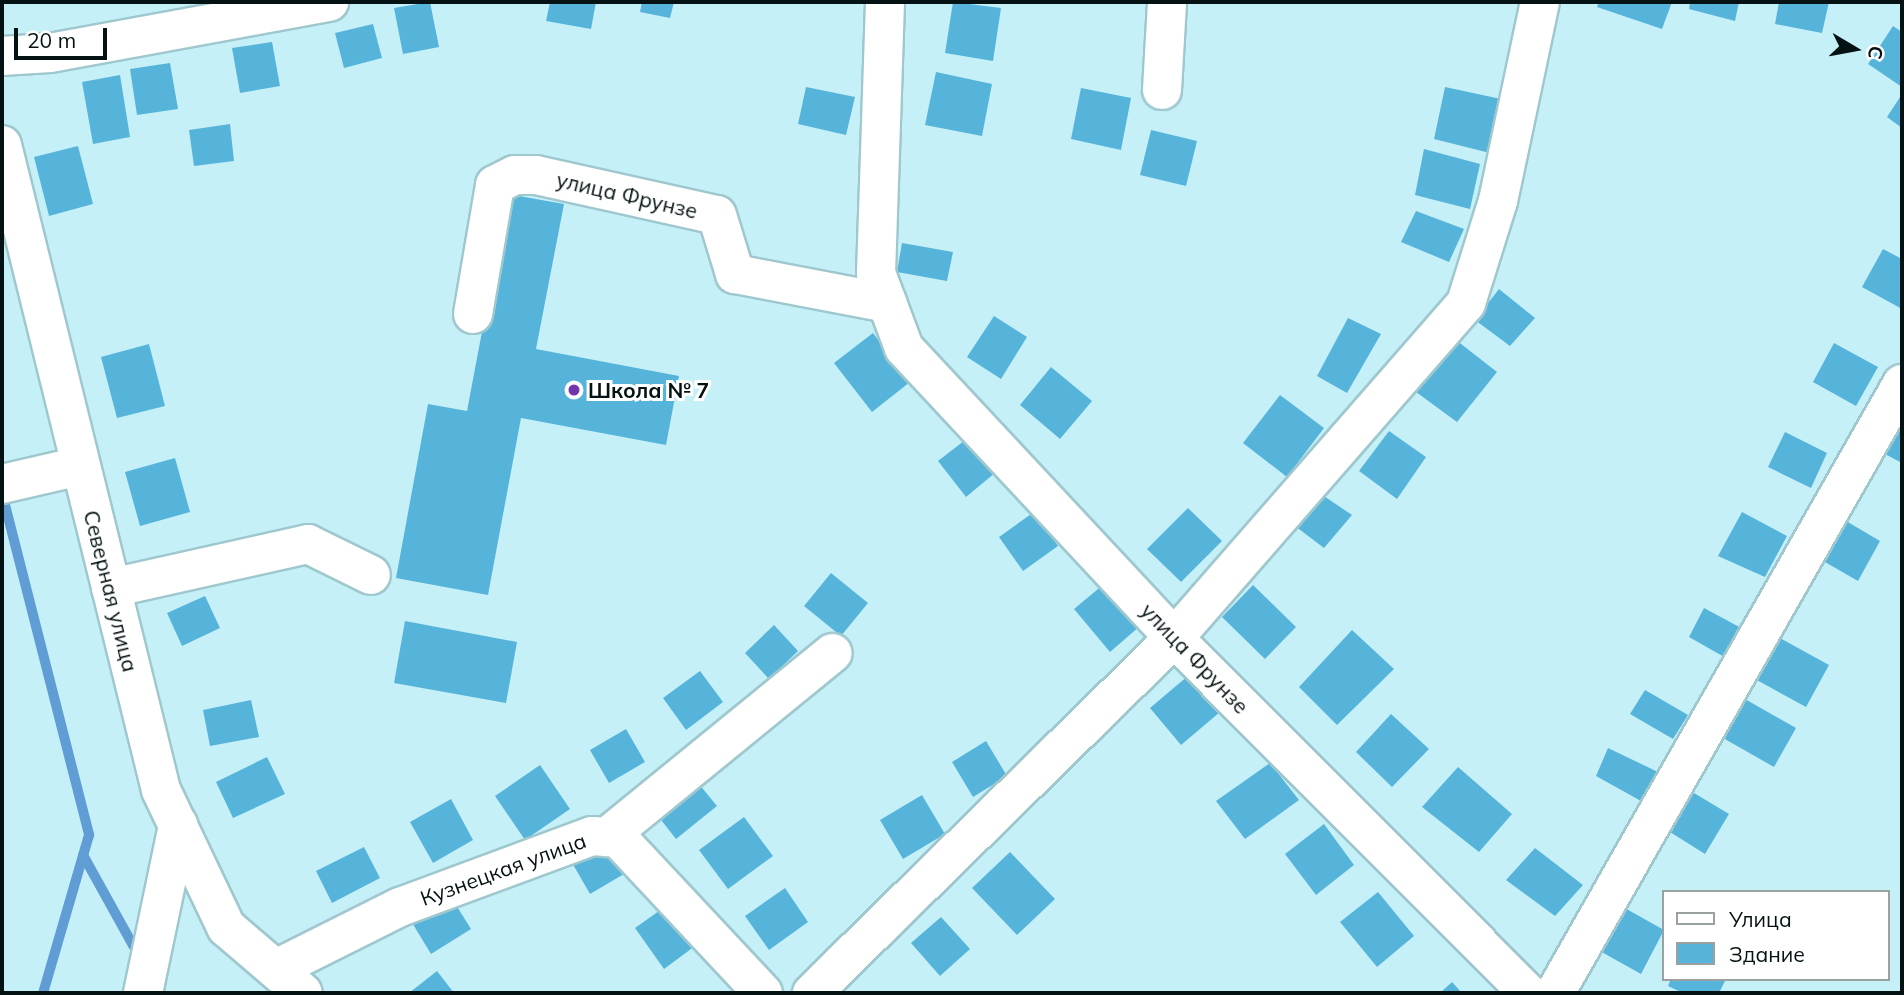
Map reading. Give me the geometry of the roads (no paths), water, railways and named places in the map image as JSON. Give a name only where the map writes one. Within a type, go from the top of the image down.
[{"type":"street","points":[[2,56],[50,53],[329,2]]},
{"type":"street","name":"улица Фрунзе","points":[[885,2],[876,273],[904,348],[1174,638],[1528,993]]},
{"type":"street","points":[[1162,90],[1167,2]]},
{"type":"street","points":[[812,993],[1174,638],[1466,303],[1497,201],[1539,2]]},
{"type":"street","name":"Северная улица","points":[[2,145],[162,790],[226,928],[289,981]]},
{"type":"street","name":"улица Фрунзе","points":[[472,314],[495,186],[515,175],[536,174],[717,215],[735,274],[887,303]]},
{"type":"street","points":[[1555,993],[1902,384]]},
{"type":"street","points":[[9,483],[80,466]]},
{"type":"street","points":[[111,588],[308,544],[371,575]]},
{"type":"street","points":[[607,837],[833,653]]},
{"type":"street","points":[[143,993],[151,939],[178,825]]},
{"type":"street","name":"Кузнецкая улица","points":[[289,981],[400,907],[592,836],[618,838],[764,993]]},
{"type":"waterway","points":[[2,493],[89,835],[43,993]]},
{"type":"waterway","points":[[83,855],[139,956]]},
{"type":"place","name":"Школа № 7","points":[[574,390]]}]
